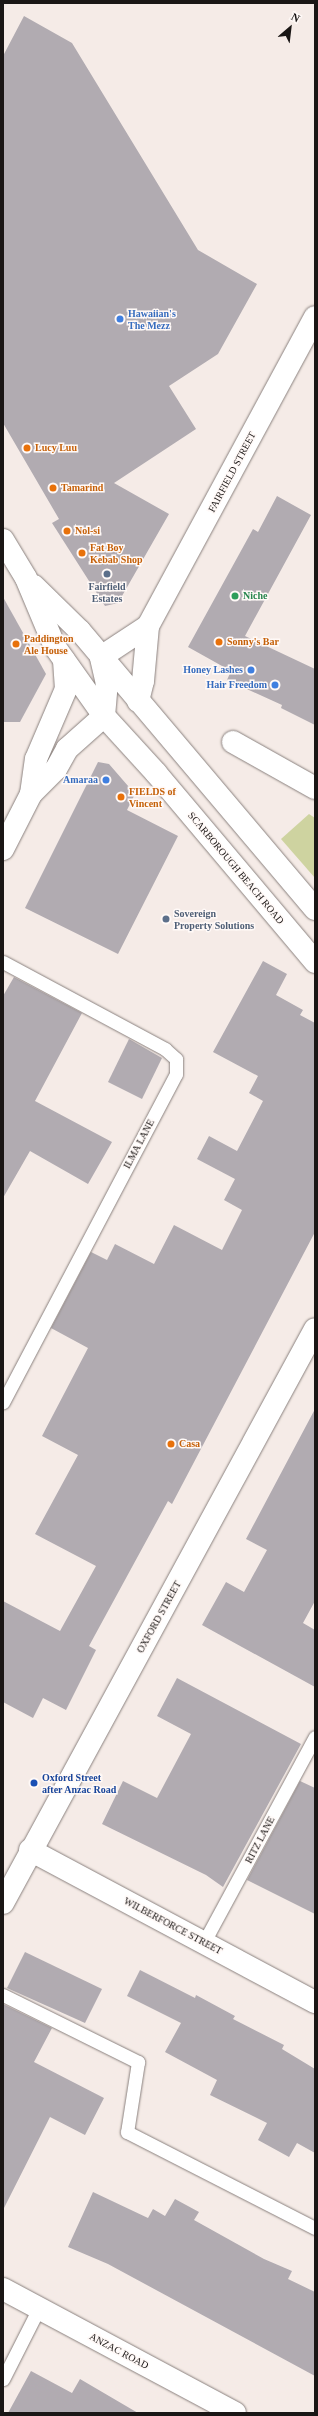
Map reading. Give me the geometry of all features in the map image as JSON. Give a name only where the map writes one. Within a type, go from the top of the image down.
[{"type":"main road","name":"FAIRFIELD STREET","points":[[138,701],[143,681],[148,626],[315,317]]},
{"type":"main road","name":"SCARBOROUGH BEACH ROAD","points":[[3,540],[26,578],[55,647],[104,716],[156,773],[315,962]]},
{"type":"main road","name":"SCARBOROUGH BEACH ROAD","points":[[26,578],[80,631],[315,909]]},
{"type":"main road","name":"FAIRFIELD STREET","points":[[101,657],[148,626]]},
{"type":"main road","points":[[3,849],[31,794],[56,769],[67,750],[104,716],[107,684],[101,657]]},
{"type":"main road","points":[[31,794],[36,759],[66,689],[67,676],[64,660]]},
{"type":"main road","points":[[233,742],[315,788]]},
{"type":"main road","name":"OXFORD STREET","points":[[3,1904],[30,1850],[315,1329]]},
{"type":"main road","name":"WILBERFORCE STREET","points":[[30,1850],[315,2002]]},
{"type":"main road","name":"ANZAC ROAD","points":[[3,2288],[235,2413]]},
{"type":"lane","name":"ILMA LANE","points":[[3,962],[165,1049],[176,1059],[176,1074],[3,1402]]},
{"type":"lane","name":"RITZ LANE","points":[[204,1942],[315,1737]]},
{"type":"lane","points":[[3,1995],[138,2062],[127,2132],[315,2228]]},
{"type":"lane","points":[[3,2379],[39,2308]]},
{"type":"green space","points":[[309,814],[315,818],[315,878],[281,839]]},
{"type":"building","name":"Hawaiian's The Mezz","points":[[24,16],[72,43],[198,250],[257,284],[218,354],[169,386],[196,429],[114,483],[169,514],[118,603],[105,606],[52,523],[59,519],[3,423],[3,56]]},
{"type":"building","points":[[277,496],[311,515],[245,636],[315,669],[315,725],[281,708],[282,705],[227,680],[231,671],[188,647],[253,529],[258,532]]},
{"type":"building","name":"Paddington Ale House","points":[[3,597],[46,674],[20,722],[3,722]]},
{"type":"building","points":[[98,762],[109,764],[135,794],[127,810],[178,836],[118,954],[25,908]]},
{"type":"building","points":[[263,961],[287,974],[276,995],[303,1010],[300,1015],[315,1023],[315,1232],[172,1504],[168,1501],[89,1646],[96,1650],[66,1710],[43,1698],[33,1718],[3,1702],[3,1601],[60,1631],[96,1566],[35,1534],[78,1455],[42,1436],[88,1348],[51,1328],[91,1252],[107,1260],[115,1244],[154,1264],[174,1225],[222,1250],[242,1210],[224,1200],[235,1179],[197,1159],[209,1136],[237,1151],[263,1101],[249,1093],[258,1076],[213,1052]]},
{"type":"building","points":[[14,977],[82,1013],[35,1101],[112,1142],[88,1184],[30,1151],[3,1198],[3,996]]},
{"type":"building","points":[[129,1039],[162,1058],[142,1099],[108,1082]]},
{"type":"building","points":[[315,1409],[315,1601],[303,1623],[315,1630],[315,1687],[202,1625],[226,1582],[244,1592],[267,1550],[246,1539]]},
{"type":"building","points":[[177,1678],[301,1744],[223,1887],[206,1875],[102,1824],[123,1781],[157,1798],[191,1734],[157,1716]]},
{"type":"building","points":[[300,1781],[315,1788],[315,1914],[247,1880]]},
{"type":"building","points":[[25,1952],[102,1989],[85,2023],[7,1988]]},
{"type":"building","points":[[140,1970],[195,1998],[196,1995],[235,2016],[233,2019],[284,2045],[282,2049],[315,2069],[315,2153],[297,2143],[289,2157],[258,2140],[267,2123],[210,2095],[217,2080],[165,2052],[181,2023],[127,1996]]},
{"type":"building","points":[[3,2004],[52,2028],[34,2062],[104,2098],[85,2135],[50,2117],[3,2210]]},
{"type":"building","points":[[93,2192],[148,2218],[153,2209],[165,2216],[175,2199],[199,2212],[194,2220],[264,2259],[292,2271],[288,2279],[315,2292],[315,2376],[108,2264],[68,2247]]},
{"type":"building","points":[[31,2371],[72,2393],[80,2379],[138,2413],[8,2413]]},
{"type":"place","name":"Hawaiian's The Mezz","points":[[120,319]]},
{"type":"place","name":"Lucy Luu","points":[[27,448]]},
{"type":"place","name":"Tamarind","points":[[53,488]]},
{"type":"place","name":"Nol-si","points":[[67,531]]},
{"type":"place","name":"Fat Boy Kebab Shop","points":[[82,553]]},
{"type":"place","name":"Fairfield Estates","points":[[107,574]]},
{"type":"place","name":"Niche","points":[[235,596]]},
{"type":"place","name":"Sonny's Bar","points":[[219,642]]},
{"type":"place","name":"Paddington Ale House","points":[[16,644]]},
{"type":"place","name":"Honey Lashes","points":[[251,670]]},
{"type":"place","name":"Hair Freedom","points":[[275,685]]},
{"type":"place","name":"Amaraa","points":[[106,780]]},
{"type":"place","name":"FIELDS of Vincent","points":[[121,797]]},
{"type":"place","name":"Sovereign Property Solutions","points":[[166,919]]},
{"type":"place","name":"Casa","points":[[171,1444]]},
{"type":"place","name":"Oxford Street after Anzac Road","points":[[34,1783]]}]
